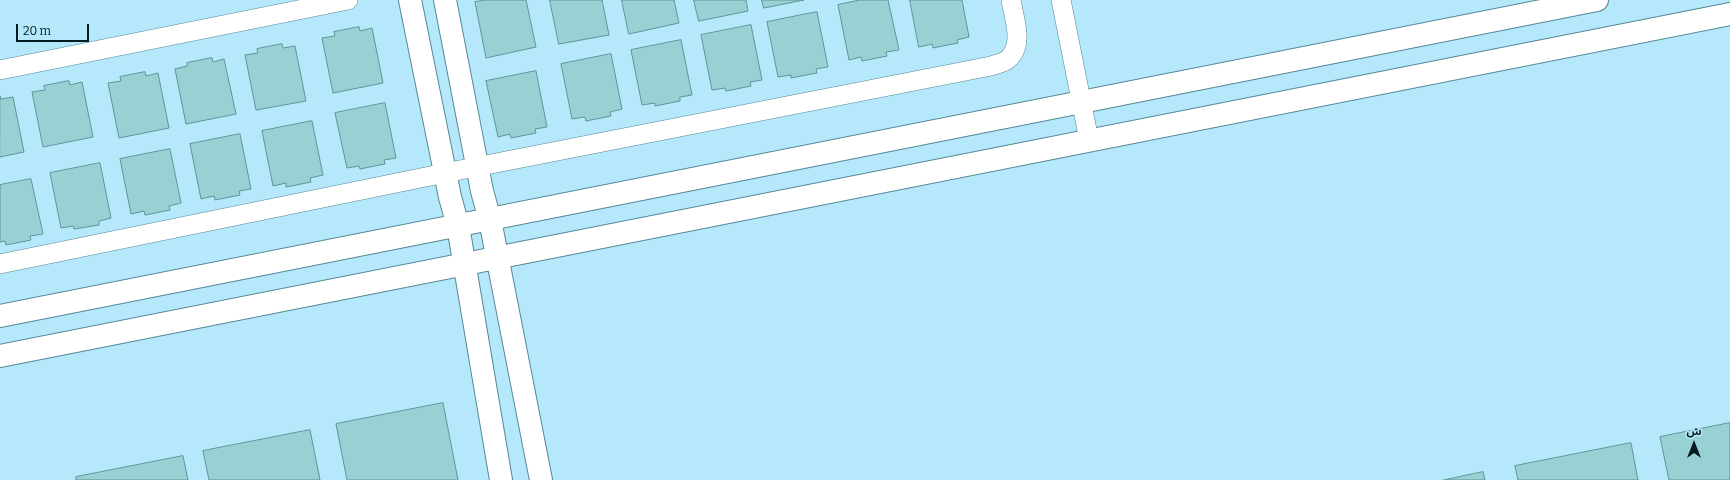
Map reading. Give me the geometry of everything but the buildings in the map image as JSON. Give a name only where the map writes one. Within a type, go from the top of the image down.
[{"type":"street","points":[[0,70],[348,0]]},
{"type":"street","points":[[410,0],[445,173],[458,226],[501,480]]},
{"type":"street","points":[[445,0],[478,167],[498,258],[541,480]]},
{"type":"street","points":[[0,264],[445,173],[992,66],[1006,61],[1015,51],[1018,36],[1011,0]]},
{"type":"street","points":[[1061,0],[1089,140]]},
{"type":"street","points":[[0,316],[1597,0]]},
{"type":"street","points":[[0,356],[1730,14]]}]
